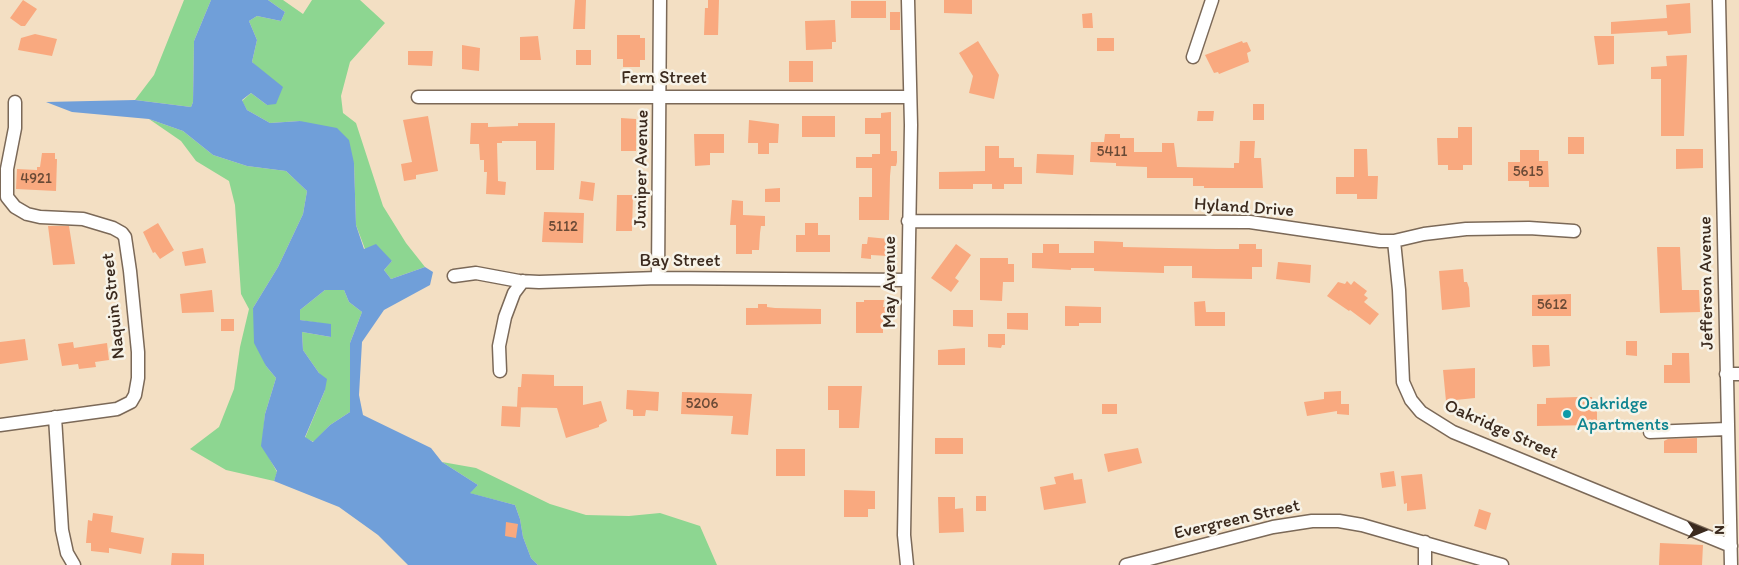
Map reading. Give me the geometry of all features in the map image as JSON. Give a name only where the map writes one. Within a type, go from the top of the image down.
[{"type":"street","name":"Juniper Avenue","points":[[658,278],[660,0]]},
{"type":"street","name":"May Avenue","points":[[907,565],[904,535],[910,97],[908,0]]},
{"type":"street","points":[[1193,58],[1212,0]]},
{"type":"street","name":"Jefferson Avenue","points":[[1719,0],[1731,565]]},
{"type":"street","name":"Fern Street","points":[[418,96],[910,97]]},
{"type":"street","name":"Naquin Street","points":[[0,425],[117,409],[131,402],[135,395],[138,352],[125,237],[113,228],[83,219],[40,217],[27,214],[11,202],[6,188],[10,143],[14,128],[15,102]]},
{"type":"street","name":"Hyland Drive","points":[[908,221],[1250,222],[1356,239],[1394,241],[1424,234],[1466,229],[1529,228],[1574,231]]},
{"type":"street","name":"Oakridge Street","points":[[1394,241],[1399,290],[1403,382],[1411,400],[1422,412],[1453,432],[1731,546]]},
{"type":"street","name":"Bay Street","points":[[454,276],[476,273],[522,282],[658,278],[908,280]]},
{"type":"street","points":[[500,371],[499,346],[504,317],[514,293],[522,282]]},
{"type":"street","points":[[1726,374],[1739,374]]},
{"type":"street","points":[[55,417],[58,497],[62,530],[73,563]]},
{"type":"street","points":[[1650,432],[1727,429]]},
{"type":"street","name":"Evergreen Street","points":[[1126,565],[1273,527],[1312,521],[1339,521],[1362,525],[1502,565]]},
{"type":"street","points":[[1424,542],[1425,565]]},
{"type":"green space","points":[[184,0],[211,0],[194,41],[193,102],[191,107],[135,100],[154,75]]},
{"type":"green space","points":[[268,0],[283,0],[303,14],[312,0],[360,0],[385,23],[350,62],[341,96],[343,113],[356,123],[383,206],[406,243],[425,267],[391,279],[384,270],[392,261],[365,249],[356,225],[354,163],[300,121],[270,123],[247,110],[242,101],[251,93],[267,105],[263,73],[252,62],[257,40],[249,21],[257,16],[281,21],[285,12]]},
{"type":"green space","points":[[149,119],[183,131],[213,155],[247,166],[286,171],[307,191],[303,214],[278,267],[253,308],[266,366],[276,378],[265,414],[262,445],[277,472],[274,481],[226,470],[190,449],[219,427],[234,389],[240,347],[249,309],[241,294],[235,205],[229,181],[196,161],[181,141]]},
{"type":"green space","points":[[325,290],[344,290],[349,302],[362,312],[350,343],[350,412],[330,425],[314,442],[305,438],[325,390],[319,373],[303,350],[302,332],[331,337],[331,325],[300,320],[300,310]]},
{"type":"green space","points":[[442,462],[476,468],[550,504],[586,515],[629,516],[660,513],[700,526],[717,565],[538,565],[531,558],[523,537],[515,505],[469,493],[478,485]]},
{"type":"water","points":[[211,0],[268,0],[285,12],[281,21],[257,16],[249,21],[257,40],[252,62],[283,87],[276,104],[267,105],[251,93],[242,100],[247,110],[270,123],[300,121],[337,128],[349,140],[354,163],[356,225],[364,249],[376,244],[392,261],[384,270],[391,279],[425,267],[433,272],[430,285],[384,310],[362,342],[359,395],[363,415],[431,448],[442,462],[478,485],[470,493],[515,505],[523,537],[531,558],[538,565],[408,565],[378,535],[339,507],[274,481],[277,471],[261,446],[265,414],[276,378],[266,366],[254,343],[253,308],[278,267],[303,214],[307,191],[286,171],[247,166],[213,155],[183,131],[149,119],[72,112],[46,102],[135,100],[191,107],[193,102],[194,41]],"holes":[[[325,290],[344,290],[349,302],[362,312],[350,343],[350,412],[330,425],[313,442],[305,437],[325,390],[327,379],[319,373],[303,350],[302,332],[331,337],[331,324],[300,320],[300,310]]]},
{"type":"building","points":[[23,0],[37,9],[25,26],[21,26],[10,18]]},
{"type":"building","points":[[575,0],[586,0],[585,29],[573,29]]},
{"type":"building","points":[[708,0],[719,0],[718,35],[704,35],[705,8],[708,8]]},
{"type":"building","points":[[944,0],[972,0],[972,14],[944,13]]},
{"type":"building","points":[[851,1],[886,1],[886,18],[851,18]]},
{"type":"building","points":[[1690,3],[1691,33],[1668,35],[1667,31],[1611,34],[1611,22],[1667,18],[1666,5]]},
{"type":"building","points":[[890,12],[900,12],[900,30],[890,30]]},
{"type":"building","points":[[1092,13],[1093,28],[1083,28],[1082,14]]},
{"type":"building","points":[[835,20],[836,42],[832,42],[832,49],[806,50],[805,21]]},
{"type":"building","points":[[35,34],[57,39],[52,56],[18,50],[21,38]]},
{"type":"building","points":[[617,35],[640,35],[640,38],[645,38],[645,60],[640,60],[640,67],[623,67],[623,59],[617,59]]},
{"type":"building","points":[[538,36],[541,60],[520,60],[520,37]]},
{"type":"building","points":[[1594,36],[1614,36],[1614,64],[1598,65]]},
{"type":"building","points":[[1097,38],[1114,38],[1114,51],[1097,51]]},
{"type":"building","points":[[978,41],[999,75],[994,99],[969,93],[973,76],[959,53]]},
{"type":"building","points":[[1242,41],[1243,43],[1247,42],[1251,51],[1247,53],[1249,62],[1219,74],[1218,72],[1214,73],[1205,55]]},
{"type":"building","points":[[462,45],[480,48],[479,71],[462,69]]},
{"type":"building","points":[[576,50],[591,50],[591,65],[576,65]]},
{"type":"building","points":[[408,51],[433,51],[432,66],[408,65]]},
{"type":"building","points":[[1687,55],[1684,136],[1661,136],[1661,79],[1651,79],[1651,67],[1667,66],[1666,56]]},
{"type":"building","points":[[789,61],[813,61],[813,82],[789,82]]},
{"type":"building","points":[[1253,104],[1264,104],[1264,120],[1253,120]]},
{"type":"building","points":[[1198,111],[1214,111],[1213,121],[1197,121]]},
{"type":"building","points":[[891,112],[891,151],[897,151],[897,162],[896,166],[891,166],[889,220],[859,220],[859,197],[872,197],[872,168],[856,168],[856,157],[872,157],[872,154],[880,154],[880,134],[865,134],[865,118],[881,118],[881,113]]},
{"type":"building","points":[[428,116],[438,171],[416,175],[416,179],[404,181],[401,164],[412,162],[403,120]]},
{"type":"building","points":[[802,116],[835,116],[835,137],[802,137]]},
{"type":"building","points":[[621,118],[636,119],[636,151],[621,151]]},
{"type":"building","points":[[749,120],[779,124],[778,143],[769,143],[769,154],[758,154],[758,143],[748,143]]},
{"type":"building","points":[[471,123],[488,123],[488,127],[518,126],[518,123],[555,123],[554,170],[536,170],[536,141],[502,141],[502,143],[497,143],[498,181],[506,182],[505,195],[486,194],[487,172],[484,172],[484,160],[480,160],[479,144],[470,144]]},
{"type":"building","points":[[1458,127],[1472,127],[1472,165],[1463,165],[1463,170],[1448,170],[1448,165],[1438,165],[1437,138],[1458,138]]},
{"type":"building","points":[[694,134],[724,134],[724,153],[710,153],[710,165],[695,166]]},
{"type":"building","points":[[1105,134],[1120,134],[1120,138],[1134,138],[1134,152],[1162,152],[1162,143],[1174,143],[1177,167],[1234,168],[1234,163],[1239,163],[1240,141],[1255,141],[1254,158],[1261,158],[1263,188],[1204,188],[1204,186],[1193,186],[1193,178],[1147,178],[1147,167],[1116,166],[1116,163],[1090,162],[1091,142],[1104,142]]},
{"type":"building","points":[[1568,137],[1584,137],[1584,154],[1568,154]]},
{"type":"building","points":[[985,146],[999,146],[999,158],[1014,158],[1014,167],[1022,167],[1022,184],[1004,184],[1004,189],[992,189],[992,184],[973,184],[973,189],[939,189],[939,172],[985,171]]},
{"type":"building","points":[[1354,149],[1367,149],[1368,176],[1378,176],[1377,199],[1357,199],[1357,194],[1336,194],[1336,177],[1354,177]]},
{"type":"building","points":[[1676,149],[1703,149],[1703,168],[1676,169]]},
{"type":"building","points":[[1520,150],[1539,150],[1539,161],[1548,161],[1549,187],[1529,187],[1529,181],[1508,181],[1508,162],[1520,162]]},
{"type":"building","points":[[42,153],[55,153],[55,159],[57,159],[56,191],[16,189],[17,169],[37,170],[37,167],[40,167]]},
{"type":"building","points":[[1037,154],[1074,155],[1073,175],[1036,173]]},
{"type":"building","points":[[581,181],[595,183],[593,201],[579,199]]},
{"type":"building","points":[[780,188],[780,202],[765,202],[765,189]]},
{"type":"building","points":[[617,195],[633,195],[632,231],[616,231]]},
{"type":"building","points":[[732,200],[743,201],[743,215],[765,216],[765,226],[761,226],[759,250],[752,250],[752,254],[736,254],[736,225],[730,225]]},
{"type":"building","points":[[544,212],[584,213],[583,243],[542,242]]},
{"type":"building","points":[[158,223],[174,250],[160,259],[155,252],[153,253],[143,232]]},
{"type":"building","points":[[805,223],[818,223],[818,235],[830,235],[830,252],[796,252],[796,235],[805,235]]},
{"type":"building","points":[[48,226],[69,226],[75,264],[53,265]]},
{"type":"building","points":[[868,237],[889,239],[888,256],[871,255],[871,259],[861,258],[862,244],[867,244]]},
{"type":"building","points":[[1094,241],[1123,242],[1123,247],[1216,249],[1239,249],[1239,244],[1256,244],[1256,249],[1262,249],[1262,267],[1252,267],[1252,279],[1192,278],[1192,266],[1164,266],[1164,273],[1094,271],[1094,268],[1071,268],[1071,270],[1032,268],[1032,253],[1043,253],[1043,244],[1059,244],[1059,253],[1094,253]]},
{"type":"building","points":[[956,244],[971,255],[955,278],[959,281],[951,292],[931,278]]},
{"type":"building","points":[[1657,247],[1680,247],[1682,290],[1699,290],[1700,312],[1660,313]]},
{"type":"building","points":[[203,248],[206,263],[185,266],[182,252]]},
{"type":"building","points":[[980,258],[1008,258],[1008,264],[1014,264],[1014,282],[1003,282],[1002,301],[980,300]]},
{"type":"building","points":[[1278,262],[1311,265],[1310,283],[1276,279]]},
{"type":"building","points":[[1463,269],[1464,282],[1467,282],[1469,288],[1470,307],[1442,310],[1439,271]]},
{"type":"building","points":[[1347,281],[1351,285],[1354,281],[1367,291],[1364,295],[1368,298],[1364,302],[1379,314],[1370,325],[1327,296],[1338,282],[1345,284]]},
{"type":"building","points":[[212,290],[214,312],[182,313],[180,294]]},
{"type":"building","points":[[1571,294],[1571,316],[1532,316],[1532,295]]},
{"type":"building","points":[[864,300],[884,300],[883,307],[887,307],[887,319],[883,319],[883,333],[856,333],[856,302],[864,302]]},
{"type":"building","points":[[1205,301],[1206,312],[1225,312],[1225,326],[1195,326],[1194,302]]},
{"type":"building","points":[[758,304],[767,304],[767,307],[775,308],[821,309],[821,324],[746,325],[746,308],[758,308]]},
{"type":"building","points":[[1065,306],[1101,307],[1101,323],[1079,323],[1079,326],[1065,326]]},
{"type":"building","points":[[953,310],[973,310],[973,327],[953,326]]},
{"type":"building","points":[[1007,313],[1028,313],[1028,330],[1007,329]]},
{"type":"building","points":[[221,319],[234,319],[234,331],[221,331]]},
{"type":"building","points":[[988,334],[1005,334],[1005,345],[1002,345],[1001,348],[988,347]]},
{"type":"building","points":[[25,339],[28,360],[0,364],[0,342]]},
{"type":"building","points":[[1626,341],[1637,341],[1637,356],[1626,355]]},
{"type":"building","points":[[73,342],[74,348],[107,343],[109,360],[95,362],[96,367],[79,369],[78,364],[62,366],[58,344]]},
{"type":"building","points":[[1532,345],[1549,345],[1550,366],[1533,367]]},
{"type":"building","points":[[965,348],[965,365],[938,365],[938,350]]},
{"type":"building","points":[[1672,353],[1689,353],[1690,383],[1664,383],[1664,365],[1672,365]]},
{"type":"building","points":[[1475,368],[1475,398],[1446,401],[1443,370]]},
{"type":"building","points":[[522,374],[554,375],[554,386],[583,386],[583,405],[601,401],[607,421],[599,425],[599,427],[566,438],[557,408],[517,407],[518,387],[521,387]]},
{"type":"building","points":[[828,386],[862,386],[859,428],[839,428],[839,410],[828,410]]},
{"type":"building","points":[[627,390],[659,392],[658,411],[646,410],[645,416],[633,416],[633,410],[626,409]]},
{"type":"building","points":[[1341,391],[1341,404],[1349,404],[1349,415],[1337,414],[1337,411],[1307,416],[1304,402],[1324,399],[1324,392]]},
{"type":"building","points":[[682,392],[752,394],[748,435],[731,434],[733,416],[681,414]]},
{"type":"building","name":"Oakridge Apartments","points":[[1592,397],[1593,403],[1597,403],[1597,425],[1537,426],[1537,404],[1546,404],[1546,398]]},
{"type":"building","points":[[1102,404],[1117,404],[1117,414],[1102,414]]},
{"type":"building","points":[[502,406],[521,407],[520,427],[501,426]]},
{"type":"building","points":[[935,438],[963,438],[963,454],[935,454]]},
{"type":"building","points":[[1697,438],[1697,453],[1664,453],[1664,441],[1668,439]]},
{"type":"building","points":[[1138,448],[1142,463],[1108,472],[1104,454]]},
{"type":"building","points":[[776,449],[805,449],[805,476],[776,476]]},
{"type":"building","points":[[1394,471],[1396,486],[1382,488],[1380,473]]},
{"type":"building","points":[[1073,473],[1074,480],[1082,479],[1086,503],[1044,510],[1040,487],[1056,484],[1054,477]]},
{"type":"building","points":[[1422,474],[1426,509],[1407,511],[1407,503],[1404,504],[1401,476]]},
{"type":"building","points":[[844,490],[875,491],[875,509],[868,509],[868,517],[844,517]]},
{"type":"building","points":[[976,496],[986,496],[986,511],[976,511]]},
{"type":"building","points":[[938,497],[955,497],[955,509],[963,508],[964,532],[939,533]]},
{"type":"building","points":[[1479,509],[1491,513],[1486,530],[1474,526]]},
{"type":"building","points":[[93,513],[113,516],[111,532],[144,538],[141,554],[109,548],[109,553],[91,551],[91,543],[86,543],[88,520],[92,521]]},
{"type":"building","points":[[506,522],[518,524],[516,538],[505,536]]},
{"type":"building","points":[[1660,543],[1703,545],[1702,565],[1659,565]]},
{"type":"building","points":[[172,553],[204,554],[204,565],[171,565]]},
{"type":"place","name":"Oakridge Apartments","points":[[1567,414]]}]
